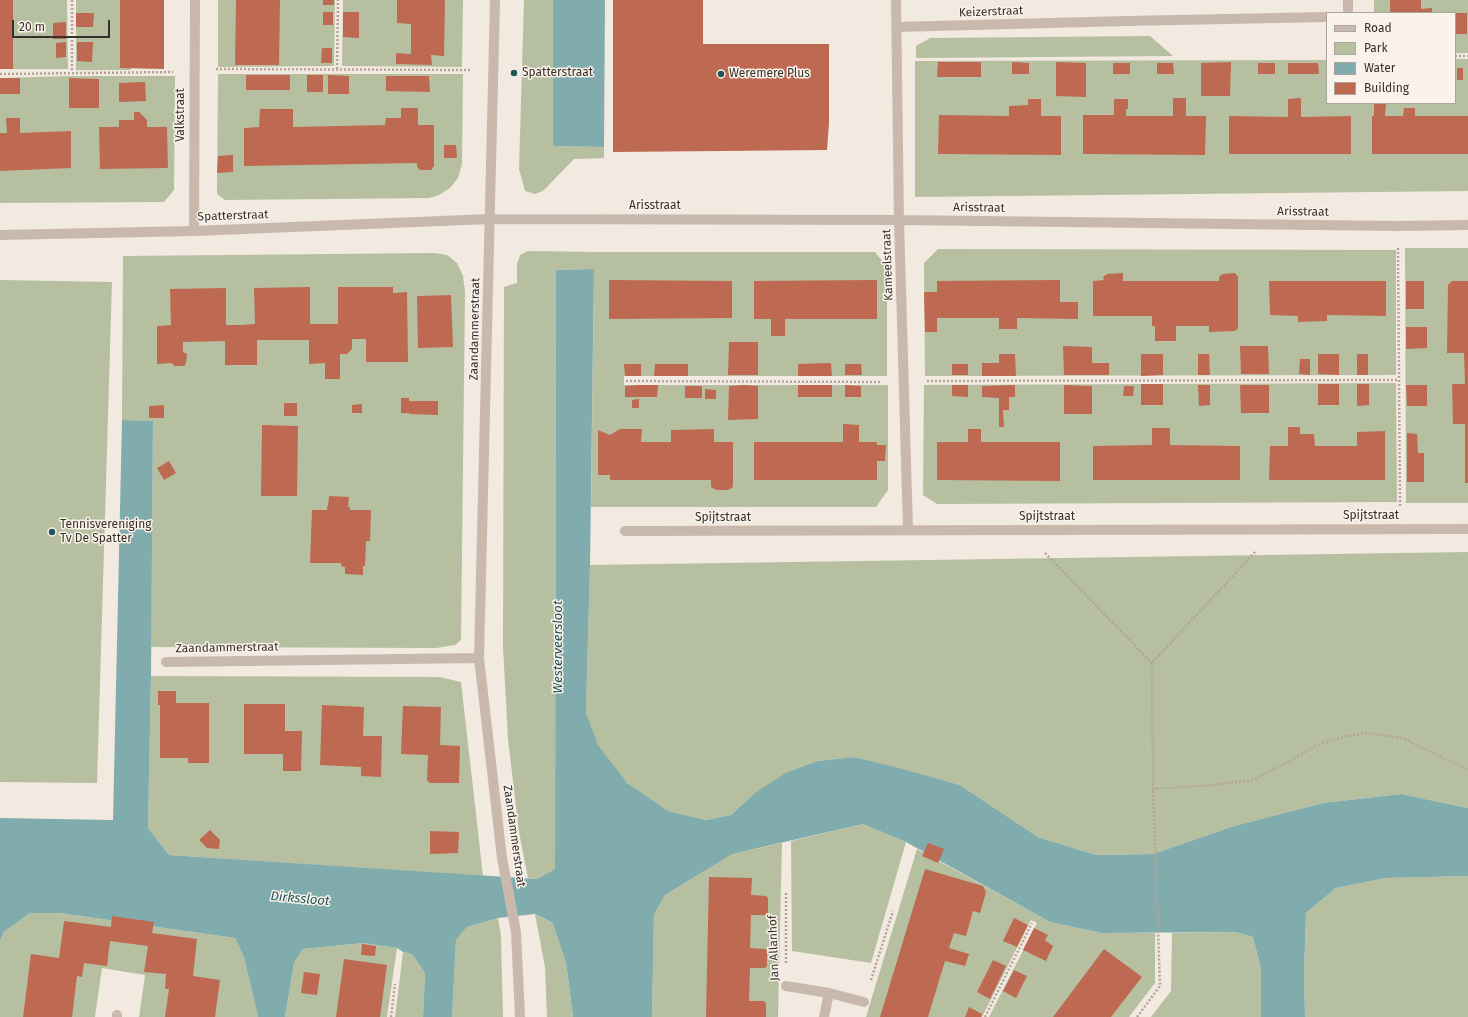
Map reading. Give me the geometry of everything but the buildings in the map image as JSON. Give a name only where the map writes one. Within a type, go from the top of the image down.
[{"type":"street","name":"Valkstraat","points":[[194,231],[195,0]]},
{"type":"street","name":"Zaandammerstraat","points":[[495,0],[479,658],[502,858],[516,932],[520,1017]]},
{"type":"street","name":"Kameelstraat","points":[[896,0],[908,530]]},
{"type":"street","points":[[1348,0],[1348,12]]},
{"type":"street","name":"Keizerstraat","points":[[896,27],[1326,17]]},
{"type":"street","name":"Arisstraat","points":[[490,219],[900,220],[1398,226],[1468,225]]},
{"type":"street","name":"Spatterstraat","points":[[0,235],[194,231],[490,219]]},
{"type":"street","name":"Spijtstraat","points":[[625,531],[1468,529]]},
{"type":"street","name":"Zaandammerstraat","points":[[166,662],[479,658]]},
{"type":"street","name":"Jan Allanhof","points":[[786,986],[829,993],[864,1002]]},
{"type":"street","points":[[824,1017],[829,993]]},
{"type":"path","points":[[72,0],[72,72]]},
{"type":"path","points":[[337,69],[338,0]]},
{"type":"path","points":[[1456,56],[1468,56]]},
{"type":"path","points":[[0,74],[180,72],[194,69],[493,70]]},
{"type":"path","points":[[1398,226],[1400,530]]},
{"type":"path","points":[[626,381],[904,382],[1399,380]]},
{"type":"path","points":[[1137,1017],[1160,986],[1153,790],[1152,663],[1265,542],[1266,529]]},
{"type":"path","points":[[1038,530],[1040,548],[1152,663]]},
{"type":"path","points":[[1153,790],[1252,780],[1284,764],[1317,744],[1347,736],[1366,733],[1403,738],[1468,770]]},
{"type":"path","name":"Jan Allanhof","points":[[786,892],[786,986]]},
{"type":"path","points":[[864,1002],[893,911]]},
{"type":"path","points":[[985,1017],[1032,923]]},
{"type":"path","points":[[391,1017],[396,984]]},
{"type":"green space","points":[[0,0],[67,0],[68,69],[0,69]]},
{"type":"green space","points":[[76,0],[131,0],[131,70],[76,70]]},
{"type":"green space","points":[[218,0],[335,0],[334,66],[218,67]]},
{"type":"green space","points":[[343,0],[463,0],[462,67],[342,66]]},
{"type":"green space","points":[[524,0],[553,0],[553,146],[604,147],[604,158],[574,159],[543,191],[535,194],[525,191],[519,169]]},
{"type":"green space","points":[[1374,0],[1468,0],[1468,53],[1456,53],[1456,12],[1374,12]]},
{"type":"green space","points":[[1150,36],[1173,56],[916,58],[916,46],[930,38]]},
{"type":"green space","points":[[1456,59],[1468,59],[1468,191],[915,197],[915,61],[1326,60],[1326,104],[1456,104]]},
{"type":"green space","points":[[218,74],[463,74],[462,164],[458,178],[450,188],[439,195],[429,198],[225,200],[217,194]]},
{"type":"green space","points":[[175,76],[174,190],[164,202],[0,203],[0,78]]},
{"type":"green space","points":[[1405,248],[1468,248],[1468,503],[1406,503]]},
{"type":"green space","points":[[938,249],[1396,250],[1396,375],[925,376],[924,263]]},
{"type":"green space","points":[[528,251],[875,252],[887,267],[887,376],[624,376],[624,385],[888,385],[888,490],[876,507],[591,507],[594,269],[556,270],[555,869],[537,879],[528,878],[519,832],[508,739],[503,647],[504,287],[517,283],[517,264],[520,255]]},
{"type":"green space","points":[[435,253],[447,255],[457,263],[463,276],[465,292],[461,640],[455,645],[436,648],[151,647],[153,421],[122,420],[123,256]]},
{"type":"green space","name":"Tennisvereniging Tv De Spatter","points":[[0,280],[112,282],[97,783],[0,782]]},
{"type":"green space","points":[[1396,383],[1397,502],[937,504],[923,495],[924,385]]},
{"type":"green space","points":[[1468,552],[1468,808],[1401,794],[1323,803],[1234,826],[1153,854],[1096,855],[1038,837],[960,785],[854,757],[818,761],[756,792],[731,815],[706,820],[668,811],[661,806],[652,806],[593,751],[586,713],[590,565]]},
{"type":"green space","points":[[151,676],[440,677],[461,682],[483,876],[169,855],[148,828]]},
{"type":"green space","points":[[863,824],[906,842],[871,963],[792,951],[791,841]]},
{"type":"green space","points":[[782,843],[778,1017],[652,1017],[654,915],[665,895],[731,854]]},
{"type":"green space","points":[[917,849],[1050,922],[1102,933],[1155,933],[1155,983],[1129,1017],[989,1017],[1037,923],[1031,920],[982,1017],[866,1017]]},
{"type":"green space","points":[[1468,876],[1468,1017],[1305,1017],[1304,974],[1306,913],[1336,888],[1386,878]]},
{"type":"green space","points":[[30,913],[60,913],[235,938],[244,957],[258,1017],[139,1017],[145,975],[102,968],[95,1017],[0,1017],[0,941],[4,932]]},
{"type":"green space","points":[[535,914],[552,922],[566,962],[573,1017],[547,1017],[545,967]]},
{"type":"green space","points":[[498,918],[501,936],[503,1017],[452,1017],[456,940],[467,927]]},
{"type":"green space","points":[[1235,932],[1253,937],[1261,969],[1261,1017],[1151,1017],[1171,991],[1172,933]]},
{"type":"green space","points":[[363,943],[397,948],[387,1017],[285,1017],[294,963],[303,949]]},
{"type":"green space","points":[[403,952],[412,954],[425,973],[423,1017],[395,1017]]},
{"type":"water","points":[[553,0],[605,0],[604,147],[553,146]]},
{"type":"water","points":[[594,269],[590,565],[586,713],[598,745],[627,783],[668,811],[706,820],[731,815],[756,792],[786,773],[818,761],[854,757],[960,785],[1038,837],[1096,855],[1153,854],[1234,826],[1323,803],[1401,794],[1468,808],[1468,876],[1386,878],[1336,888],[1306,913],[1304,974],[1305,1017],[1261,1017],[1261,969],[1253,937],[1235,932],[1102,933],[1050,922],[906,842],[863,824],[732,854],[665,895],[654,915],[652,1017],[573,1017],[566,962],[552,922],[535,914],[498,918],[467,927],[456,940],[452,1017],[423,1017],[425,973],[412,954],[403,952],[397,948],[363,943],[303,949],[294,963],[285,1017],[258,1017],[244,957],[235,938],[60,913],[30,913],[4,932],[0,941],[0,818],[113,820],[122,420],[153,421],[148,828],[169,855],[537,879],[555,869],[556,270]]},
{"type":"place","name":"Spatterstraat","points":[[514,73]]},
{"type":"place","name":"Weremere Plus","points":[[721,74]]},
{"type":"place","name":"Tennisvereniging Tv De Spatter","points":[[52,532]]},
{"type":"water label","name":"Westerveersloot","points":[[558,647]]},
{"type":"water label","name":"Dirkssloot","points":[[300,899]]}]
